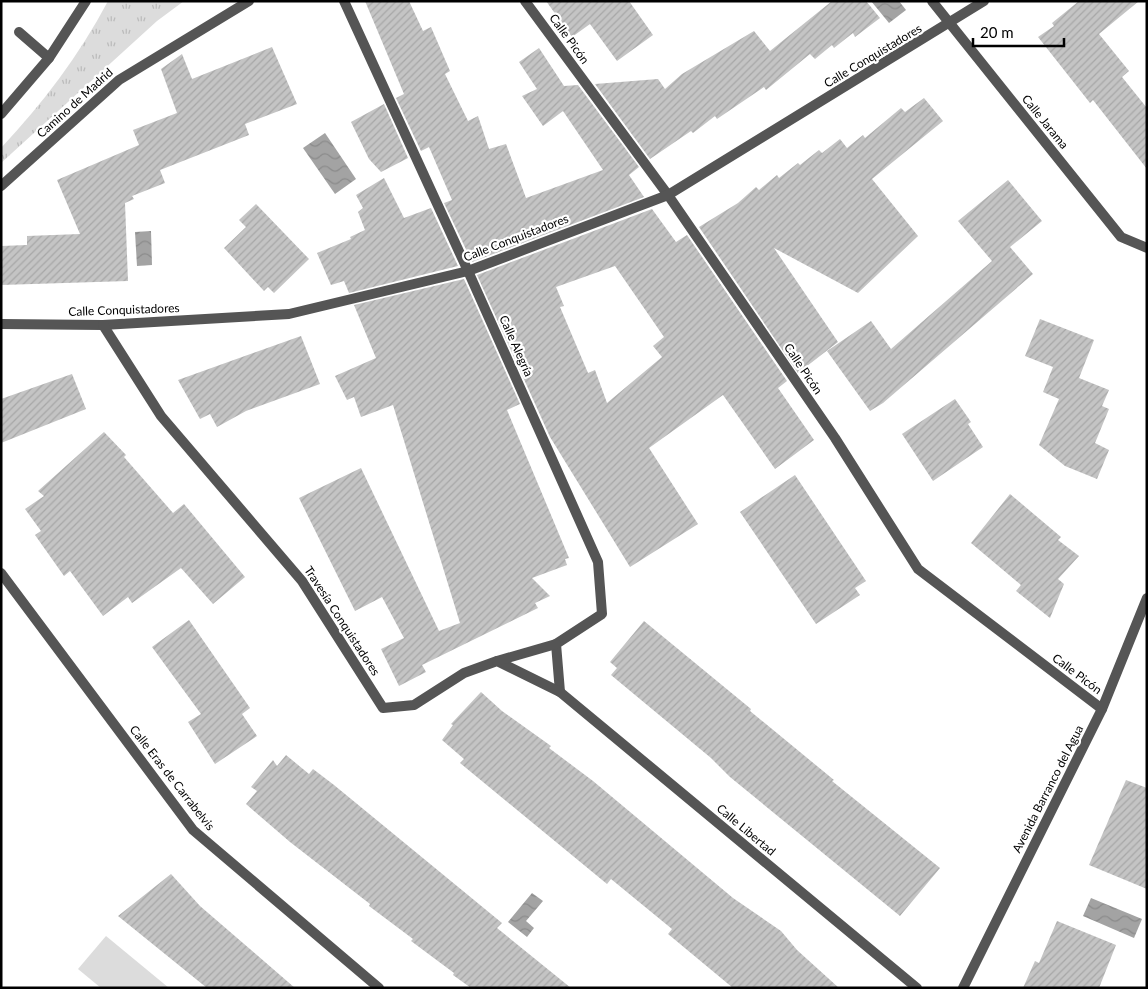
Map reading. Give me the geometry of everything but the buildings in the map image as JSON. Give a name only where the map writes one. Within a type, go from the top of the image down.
[{"type":"street","points":[[1,114],[49,58],[86,1]]},
{"type":"street","name":"Camino de Madrid","points":[[1,186],[118,80],[249,1]]},
{"type":"street","name":"Calle Alegría","points":[[344,1],[468,271],[598,562],[602,614],[556,644]]},
{"type":"street","name":"Calle Picón","points":[[525,1],[668,195],[835,438],[918,569],[1102,708]]},
{"type":"street","name":"Calle Jarama","points":[[932,1],[1121,237],[1147,248]]},
{"type":"street","name":"Calle Conquistadores","points":[[1,324],[102,325],[289,314],[468,271],[668,195],[950,24],[984,1]]},
{"type":"street","points":[[19,32],[49,58]]},
{"type":"street","name":"Travesía Conquistadores","points":[[102,325],[161,416],[302,581],[383,708],[414,705],[464,674],[498,662]]},
{"type":"street","name":"Calle Eras de Carrabelvis","points":[[1,573],[193,830],[379,988]]},
{"type":"street","name":"Avenida Barranco del Agua","points":[[963,988],[1102,708],[1147,598]]},
{"type":"street","points":[[498,662],[556,644],[560,692]]},
{"type":"street","points":[[498,662],[560,692]]},
{"type":"street","name":"Calle Libertad","points":[[560,692],[916,988]]},
{"type":"green space","points":[[108,1],[184,1],[157,21],[1,163],[1,148],[59,78],[85,41]]},
{"type":"green space","points":[[106,936],[169,988],[101,988],[78,969]]},
{"type":"water","points":[[871,1],[899,1],[906,10],[889,23]]},
{"type":"water","points":[[325,133],[356,179],[335,194],[303,148]]},
{"type":"water","points":[[151,231],[152,265],[137,266],[135,232]]},
{"type":"water","points":[[532,893],[543,901],[526,921],[534,928],[527,937],[508,922]]},
{"type":"water","points":[[1091,898],[1142,919],[1134,938],[1083,916]]}]
